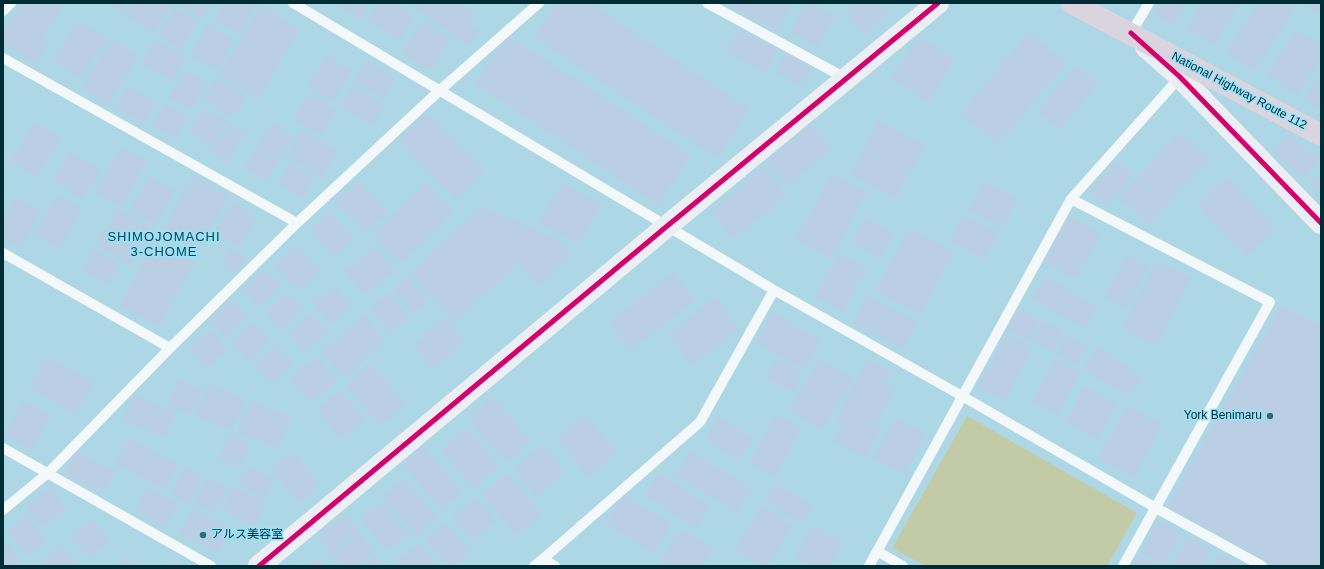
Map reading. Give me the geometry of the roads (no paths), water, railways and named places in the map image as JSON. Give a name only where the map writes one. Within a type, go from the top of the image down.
[{"type":"highway","name":"National Highway Route 112","points":[[1072,3],[1321,135]]},
{"type":"street","points":[[259,566],[666,226],[938,3]]},
{"type":"street","points":[[1131,33],[1180,77],[1321,223]]},
{"type":"lane","points":[[3,11],[11,3]]},
{"type":"lane","points":[[293,3],[774,290],[1156,508],[1262,566]]},
{"type":"lane","points":[[3,510],[48,473],[170,348],[297,224],[439,91],[539,3]]},
{"type":"lane","points":[[707,3],[847,79]]},
{"type":"lane","points":[[1131,33],[1149,3]]},
{"type":"lane","points":[[3,58],[297,224]]},
{"type":"lane","points":[[869,566],[1071,199],[1180,77]]},
{"type":"lane","points":[[1071,199],[1270,302],[1156,508],[1122,566]]},
{"type":"lane","points":[[3,254],[170,348]]},
{"type":"lane","points":[[534,566],[700,422],[774,290]]},
{"type":"lane","points":[[3,448],[211,566]]},
{"type":"lane","points":[[877,551],[903,566]]},
{"type":"lane","points":[[543,559],[555,566]]},
{"type":"place","name":"York Benimaru","points":[[1270,416]]},
{"type":"place","name":"アルス美容室","points":[[203,535]]},
{"type":"district","name":"SHIMOJOMACHI 3-CHOME","points":[[164,244]]}]
